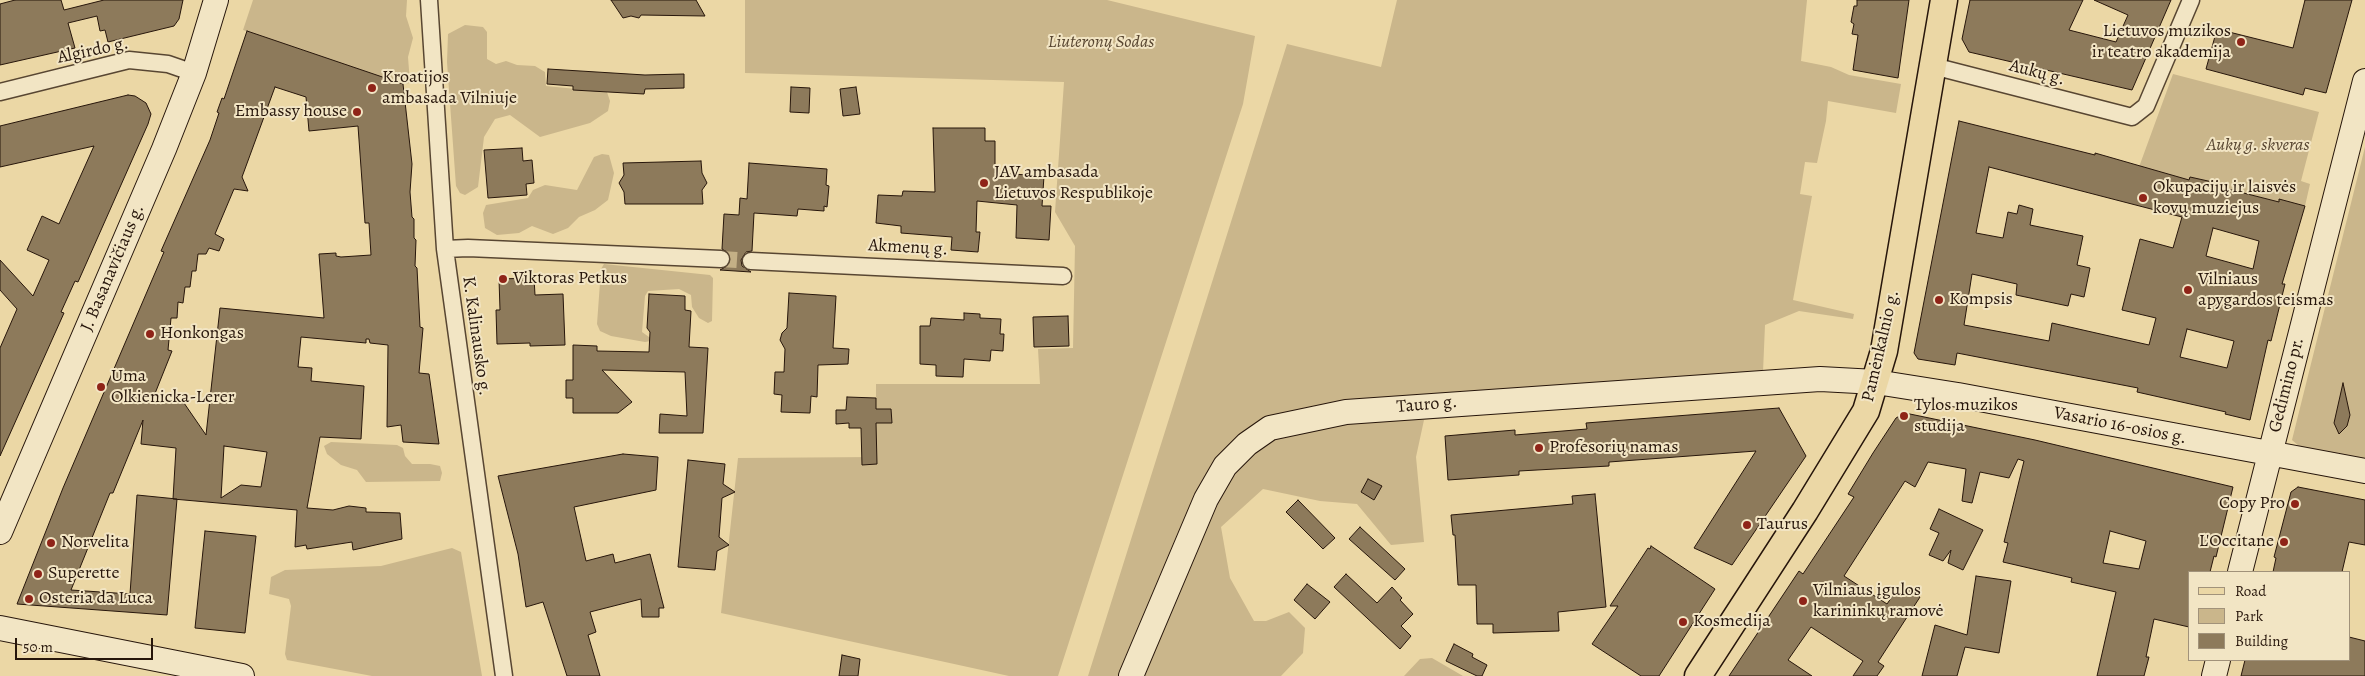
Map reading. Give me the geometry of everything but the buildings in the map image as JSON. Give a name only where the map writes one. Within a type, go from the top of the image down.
[{"type":"main road","name":"J. Basanavičiaus g.","points":[[0,532],[164,149],[194,73],[216,0]]},
{"type":"main road","name":"Pamėnkalnio g.","points":[[1698,676],[1805,511],[1866,411],[1884,351],[1944,0]]},
{"type":"main road","name":"Gedimino pr.","points":[[2240,571],[2365,81]]},
{"type":"main road","name":"Tauro g.","points":[[1131,676],[1206,499],[1225,466],[1247,444],[1270,428],[1346,412],[1447,403],[1820,379],[1876,382]]},
{"type":"main road","name":"Vasario 16-osios g.","points":[[1876,382],[1958,395],[2365,471]]},
{"type":"main road","points":[[0,628],[242,676]]},
{"type":"main road","points":[[2214,676],[2218,661]]},
{"type":"street","name":"K. Kalinausko g.","points":[[429,0],[445,249],[504,676]]},
{"type":"street","name":"Aukų g.","points":[[1932,66],[2132,117],[2146,106],[2191,0]]},
{"type":"street","name":"Algirdo g.","points":[[0,92],[129,60],[168,64],[194,73]]},
{"type":"street","points":[[445,249],[468,248],[721,259]]},
{"type":"street","name":"Akmenų g.","points":[[751,261],[1063,276]]},
{"type":"green space","points":[[253,0],[407,0],[406,16],[413,38],[408,57],[410,83],[403,84],[327,59],[305,55],[306,51],[243,30]]},
{"type":"green space","name":"Liuteronų Sodas","points":[[745,0],[1107,0],[1255,36],[1243,104],[1058,676],[1009,676],[721,613],[738,458],[876,457],[876,384],[1040,384],[1038,349],[1073,348],[1075,246],[1055,212],[1064,82],[745,73]]},
{"type":"green space","points":[[1397,0],[1807,0],[1801,61],[1831,67],[1849,75],[1901,84],[1896,113],[1828,101],[1826,121],[1817,163],[1805,162],[1800,194],[1812,196],[1793,300],[1854,314],[1853,319],[1799,311],[1765,325],[1763,372],[1549,409],[1424,420],[1416,457],[1424,542],[1391,545],[1357,504],[1320,501],[1263,489],[1221,527],[1230,578],[1254,621],[1266,621],[1289,612],[1305,628],[1303,653],[1281,676],[1088,676],[1287,44],[1381,67]]},
{"type":"green space","points":[[465,25],[483,27],[487,32],[487,59],[496,64],[506,61],[517,65],[535,66],[545,72],[546,86],[607,92],[610,101],[608,111],[590,123],[540,137],[510,115],[495,119],[484,137],[478,187],[465,195],[460,193],[456,186],[447,62],[448,34]]},
{"type":"green space","name":"Aukų g. skveras","points":[[2173,74],[2319,112],[2301,181],[2310,184],[2305,206],[2279,200],[2279,202],[2216,186],[2216,183],[2190,177],[2189,180],[2139,167]]},
{"type":"green space","points":[[2365,147],[2365,460],[2300,447],[2292,440]]},
{"type":"green space","points":[[602,154],[609,155],[614,173],[608,200],[595,210],[579,217],[568,228],[553,234],[532,226],[519,233],[497,235],[485,228],[483,213],[486,205],[528,198],[533,190],[545,185],[577,190],[594,157]]},
{"type":"green space","points":[[604,264],[710,275],[713,278],[712,321],[708,323],[699,318],[692,307],[691,295],[679,289],[648,291],[645,296],[642,332],[649,337],[667,338],[645,342],[611,336],[600,331],[597,324],[601,269]]},
{"type":"green space","points":[[331,442],[397,445],[403,448],[405,456],[412,464],[440,466],[442,473],[440,481],[366,482],[357,470],[341,465],[327,454],[324,446]]},
{"type":"green space","points":[[452,548],[461,552],[482,676],[372,676],[287,660],[285,654],[291,606],[289,599],[269,594],[271,577],[285,570],[381,566]]},
{"type":"green space","points":[[1432,658],[1463,676],[1404,676],[1420,659]]},
{"type":"tunnel","points":[[721,259],[751,261]]},
{"type":"place","name":"Lietuvos muzikos ir teatro akademija","points":[[2241,42]]},
{"type":"place","name":"Kroatijos ambasada Vilniuje","points":[[372,88]]},
{"type":"place","name":"Embassy house","points":[[357,112]]},
{"type":"place","name":"JAV ambasada Lietuvos Respublikoje","points":[[984,183]]},
{"type":"place","name":"Okupacijų ir laisvės kovų muziejus","points":[[2143,198]]},
{"type":"place","name":"Viktoras Petkus","points":[[503,279]]},
{"type":"place","name":"Vilniaus apygardos teismas","points":[[2188,290]]},
{"type":"place","name":"Kompsis","points":[[1939,300]]},
{"type":"place","name":"Honkongas","points":[[150,334]]},
{"type":"place","name":"Uma Olkienicka-Lerer","points":[[101,387]]},
{"type":"place","name":"Tylos muzikos studija","points":[[1904,416]]},
{"type":"place","name":"Profesorių namas","points":[[1539,448]]},
{"type":"place","name":"Copy Pro","points":[[2295,504]]},
{"type":"place","name":"Taurus","points":[[1747,525]]},
{"type":"place","name":"L'Occitane","points":[[2284,542]]},
{"type":"place","name":"Norvelita","points":[[51,543]]},
{"type":"place","name":"Superette","points":[[38,574]]},
{"type":"place","name":"Osteria da Luca","points":[[29,599]]},
{"type":"place","name":"Vilniaus įgulos karininkų ramovė","points":[[1803,601]]},
{"type":"place","name":"Kosmedija","points":[[1683,622]]}]
